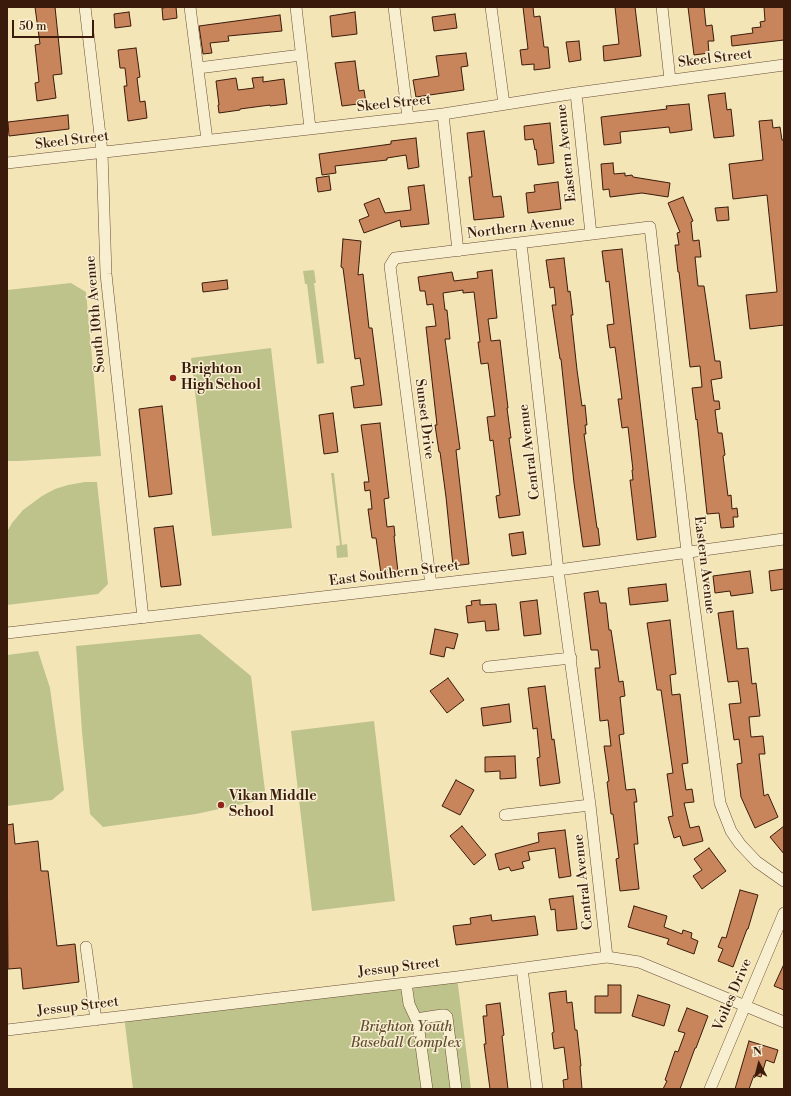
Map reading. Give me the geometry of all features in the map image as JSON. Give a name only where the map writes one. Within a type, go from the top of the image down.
[{"type":"street","name":"South 10th Avenue","points":[[85,7],[102,152],[106,274],[143,618]]},
{"type":"street","points":[[190,7],[207,140]]},
{"type":"street","points":[[296,7],[310,128]]},
{"type":"street","points":[[394,7],[408,118]]},
{"type":"street","points":[[491,7],[504,104]]},
{"type":"street","points":[[662,7],[670,80]]},
{"type":"street","points":[[198,68],[301,55]]},
{"type":"street","name":"Skeel Street","points":[[7,163],[443,114],[576,93],[784,65]]},
{"type":"street","name":"Eastern Avenue","points":[[576,93],[591,234]]},
{"type":"street","points":[[443,114],[458,251]]},
{"type":"street","name":"Eastern Avenue","points":[[650,227],[687,552],[720,803],[731,831],[740,844],[757,862],[784,881]]},
{"type":"street","name":"Northern Avenue","points":[[395,258],[650,227]]},
{"type":"street","name":"Central Avenue","points":[[521,243],[558,570],[590,805],[607,957]]},
{"type":"street","name":"Sunset Drive","points":[[395,258],[390,266],[431,585]]},
{"type":"street","name":"East Southern Street","points":[[7,633],[558,570],[784,539]]},
{"type":"street","points":[[488,667],[571,658]]},
{"type":"street","points":[[504,814],[590,805]]},
{"type":"street","name":"Voiles Drive","points":[[710,1089],[784,913]]},
{"type":"street","points":[[86,947],[96,1020]]},
{"type":"street","name":"Jessup Street","points":[[7,1030],[406,983],[607,957],[639,962],[784,1022]]},
{"type":"street","points":[[522,968],[537,1089]]},
{"type":"street","points":[[406,983],[409,1004],[416,1019],[419,1031],[427,1089]]},
{"type":"street","points":[[416,1019],[442,1015],[447,1017],[456,1089]]},
{"type":"green space","points":[[314,270],[316,283],[314,283],[324,363],[317,364],[307,284],[305,284],[303,271]]},
{"type":"green space","points":[[71,283],[86,292],[101,456],[7,461],[7,290]]},
{"type":"green space","points":[[271,348],[292,528],[212,536],[191,358]]},
{"type":"green space","points":[[331,473],[334,473],[342,545],[347,544],[348,557],[337,558],[336,546],[340,545]]},
{"type":"green space","points":[[85,482],[97,482],[108,584],[98,594],[7,605],[7,532],[12,523],[23,510],[42,496],[55,489]]},
{"type":"green space","points":[[200,634],[251,676],[266,799],[196,814],[103,827],[90,814],[76,646]]},
{"type":"green space","points":[[38,651],[50,688],[64,790],[52,800],[7,806],[7,655]]},
{"type":"green space","points":[[374,721],[395,901],[312,911],[291,731]]},
{"type":"green space","name":"Brighton Youth Baseball Complex","points":[[457,977],[471,1089],[133,1089],[124,1016]]},
{"type":"building","points":[[35,7],[55,7],[62,74],[53,75],[56,98],[37,101],[35,83],[39,82],[35,45],[40,44]]},
{"type":"building","points":[[176,7],[177,18],[163,20],[162,8]]},
{"type":"building","points":[[523,7],[533,7],[534,17],[540,16],[544,47],[548,47],[550,68],[534,70],[534,64],[522,65],[520,50],[528,49]]},
{"type":"building","points":[[615,7],[635,7],[641,56],[604,61],[603,46],[619,44]]},
{"type":"building","points":[[688,7],[704,7],[706,26],[712,25],[714,41],[708,41],[709,53],[694,55]]},
{"type":"building","points":[[764,7],[784,7],[784,40],[732,46],[731,36],[753,33],[752,28],[761,27],[760,22],[765,21]]},
{"type":"building","points":[[129,12],[131,26],[115,28],[114,14]]},
{"type":"building","points":[[355,12],[357,34],[332,37],[330,16]]},
{"type":"building","points":[[455,14],[457,28],[434,31],[432,17]]},
{"type":"building","points":[[280,15],[282,31],[228,36],[229,41],[210,43],[212,53],[203,54],[199,26]]},
{"type":"building","points":[[579,41],[581,60],[569,62],[566,42]]},
{"type":"building","points":[[136,48],[140,77],[137,78],[140,102],[145,101],[147,118],[128,121],[124,86],[127,86],[125,68],[120,68],[118,50]]},
{"type":"building","points":[[466,53],[468,66],[461,67],[464,90],[416,97],[413,80],[439,76],[436,56]]},
{"type":"building","points":[[355,61],[359,91],[364,90],[366,103],[342,106],[335,63]]},
{"type":"building","points":[[263,77],[263,82],[284,79],[287,104],[270,105],[219,113],[216,81],[236,78],[238,90],[254,88],[252,78]]},
{"type":"building","points":[[725,93],[727,110],[731,109],[734,136],[714,138],[708,95]]},
{"type":"building","points":[[689,104],[692,130],[670,133],[669,127],[620,132],[621,143],[604,145],[601,117],[667,109],[666,106]]},
{"type":"building","points":[[68,115],[69,129],[9,136],[8,122]]},
{"type":"building","points":[[772,120],[773,128],[780,127],[782,140],[784,140],[784,325],[750,329],[746,295],[777,292],[767,195],[733,199],[729,164],[763,160],[759,121]]},
{"type":"building","points":[[550,123],[554,163],[538,165],[533,139],[525,140],[524,126]]},
{"type":"building","points":[[484,131],[493,197],[501,196],[504,217],[474,220],[469,177],[472,177],[467,133]]},
{"type":"building","points":[[416,138],[419,167],[408,169],[406,155],[387,158],[387,160],[335,166],[336,173],[322,175],[319,154],[391,144],[391,141]]},
{"type":"building","points":[[613,163],[614,174],[625,173],[625,176],[632,175],[633,177],[670,183],[668,197],[642,193],[610,197],[609,189],[603,190],[601,164]]},
{"type":"building","points":[[329,176],[331,190],[318,192],[316,178]]},
{"type":"building","points":[[558,182],[561,209],[528,213],[526,193],[535,192],[534,185]]},
{"type":"building","points":[[424,185],[429,224],[401,227],[400,220],[364,233],[359,220],[369,216],[364,204],[379,198],[385,213],[411,210],[408,187]]},
{"type":"building","points":[[683,197],[693,221],[691,222],[693,241],[699,240],[701,257],[695,257],[698,286],[704,286],[715,361],[720,361],[722,378],[711,380],[714,401],[719,401],[720,409],[715,410],[718,433],[722,433],[728,496],[731,495],[732,509],[737,508],[738,517],[733,517],[734,527],[721,528],[719,513],[707,514],[697,419],[696,420],[692,388],[702,387],[700,366],[690,367],[675,245],[679,245],[677,233],[680,232],[668,203]]},
{"type":"building","points":[[728,207],[729,220],[717,221],[715,208]]},
{"type":"building","points":[[343,239],[361,241],[358,275],[363,274],[369,328],[372,328],[382,405],[354,408],[351,387],[364,385],[360,358],[355,359],[343,268],[341,267]]},
{"type":"building","points":[[622,249],[656,537],[637,540],[630,480],[633,480],[633,470],[628,427],[622,428],[618,399],[622,399],[615,347],[610,348],[607,325],[614,324],[609,281],[606,282],[602,251]]},
{"type":"building","points":[[564,258],[568,292],[570,291],[573,315],[571,315],[582,406],[585,405],[587,425],[585,425],[586,434],[584,434],[600,545],[583,547],[574,483],[561,359],[552,305],[556,305],[554,287],[550,288],[546,260]]},
{"type":"building","points":[[492,270],[497,318],[488,319],[491,341],[500,340],[511,438],[509,438],[520,515],[499,518],[496,496],[500,495],[493,440],[490,441],[487,417],[495,416],[488,363],[481,364],[474,292],[463,293],[463,290],[443,293],[445,310],[447,310],[450,339],[445,339],[460,449],[456,450],[469,564],[453,566],[446,497],[435,425],[437,425],[426,327],[436,326],[433,304],[427,305],[425,291],[420,291],[418,277],[452,272],[454,281],[478,278],[477,272]]},
{"type":"building","points":[[227,280],[228,289],[203,292],[202,283]]},
{"type":"building","points":[[162,406],[172,494],[149,497],[139,409]]},
{"type":"building","points":[[333,413],[338,452],[324,454],[319,415]]},
{"type":"building","points":[[380,423],[389,498],[384,499],[387,527],[394,526],[398,572],[381,574],[376,538],[372,538],[368,509],[372,509],[370,490],[365,491],[364,482],[369,482],[361,425]]},
{"type":"building","points":[[173,526],[181,585],[161,587],[154,528]]},
{"type":"building","points":[[523,532],[526,554],[512,556],[509,534]]},
{"type":"building","points":[[784,569],[784,589],[771,591],[769,571]]},
{"type":"building","points":[[750,571],[753,593],[731,596],[730,591],[715,593],[713,576]]},
{"type":"building","points":[[666,584],[668,601],[630,605],[628,588]]},
{"type":"building","points":[[598,591],[600,603],[606,603],[609,630],[611,630],[619,682],[623,681],[625,696],[620,697],[624,734],[619,735],[626,790],[635,789],[637,802],[634,802],[638,844],[634,844],[639,889],[620,891],[616,859],[619,858],[613,814],[611,814],[607,782],[609,781],[604,746],[611,746],[608,720],[600,721],[595,668],[600,668],[598,650],[591,650],[584,593]]},
{"type":"building","points":[[480,600],[480,605],[496,604],[499,630],[486,631],[485,621],[468,623],[466,606],[472,605],[471,601]]},
{"type":"building","points":[[537,600],[541,634],[524,636],[520,602]]},
{"type":"building","points":[[733,611],[737,649],[748,648],[752,684],[756,683],[760,716],[749,717],[751,737],[763,736],[765,754],[759,754],[764,796],[768,794],[778,817],[755,828],[741,797],[737,764],[742,763],[739,739],[734,740],[729,704],[741,703],[738,681],[728,682],[718,613]]},
{"type":"building","points":[[670,620],[676,674],[670,675],[672,695],[680,694],[688,763],[682,764],[686,790],[692,789],[694,802],[684,803],[690,828],[699,826],[703,841],[683,846],[680,836],[674,838],[668,817],[673,816],[667,774],[673,773],[661,690],[657,690],[647,623]]},
{"type":"building","points":[[435,629],[458,634],[454,649],[446,647],[444,657],[430,654]]},
{"type":"building","points":[[448,678],[464,700],[447,713],[430,691]]},
{"type":"building","points":[[545,686],[552,740],[554,739],[560,783],[540,786],[537,758],[540,757],[537,728],[533,729],[528,688]]},
{"type":"building","points":[[509,704],[511,722],[483,726],[481,708]]},
{"type":"building","points":[[515,756],[516,778],[500,779],[500,771],[485,772],[485,757]]},
{"type":"building","points":[[456,780],[474,790],[460,815],[442,806]]},
{"type":"building","points":[[13,824],[15,844],[38,841],[41,871],[48,871],[57,946],[75,944],[79,982],[23,989],[21,968],[8,969],[7,825]]},
{"type":"building","points":[[462,826],[486,855],[474,865],[450,836]]},
{"type":"building","points":[[784,826],[784,854],[770,837]]},
{"type":"building","points":[[565,830],[571,876],[559,878],[555,848],[528,852],[530,860],[522,862],[524,868],[511,871],[509,867],[499,870],[495,854],[539,842],[538,833]]},
{"type":"building","points":[[709,848],[726,871],[702,889],[693,876],[702,870],[694,859]]},
{"type":"building","points":[[740,890],[758,895],[748,929],[733,967],[718,961],[723,949],[718,947],[722,937],[726,938]]},
{"type":"building","points":[[573,896],[577,929],[557,931],[555,909],[551,910],[549,899]]},
{"type":"building","points":[[634,906],[667,916],[664,927],[682,934],[683,930],[692,933],[691,938],[698,941],[694,954],[667,944],[669,939],[628,927]]},
{"type":"building","points":[[491,915],[492,921],[535,916],[538,935],[456,945],[453,926],[471,924],[470,918]]},
{"type":"building","points":[[784,964],[784,990],[774,986]]},
{"type":"building","points":[[608,985],[621,985],[621,1013],[595,1013],[595,996],[608,996]]},
{"type":"building","points":[[566,991],[567,1003],[572,1002],[575,1030],[577,1030],[582,1089],[564,1089],[563,1080],[568,1079],[564,1047],[554,1049],[552,1033],[554,1032],[549,993]]},
{"type":"building","points":[[638,995],[670,1005],[664,1026],[632,1016]]},
{"type":"building","points":[[500,1003],[508,1089],[490,1089],[484,1044],[486,1044],[483,1016],[487,1016],[486,1005]]},
{"type":"building","points":[[687,1008],[708,1016],[680,1089],[663,1089],[667,1081],[665,1080],[675,1051],[678,1052],[685,1033],[678,1031]]},
{"type":"building","points":[[749,1041],[778,1050],[774,1063],[766,1060],[761,1077],[754,1075],[749,1089],[735,1089]]},
{"type":"place","name":"Brighton High School","points":[[173,378]]},
{"type":"place","name":"Vikan Middle School","points":[[221,805]]}]
